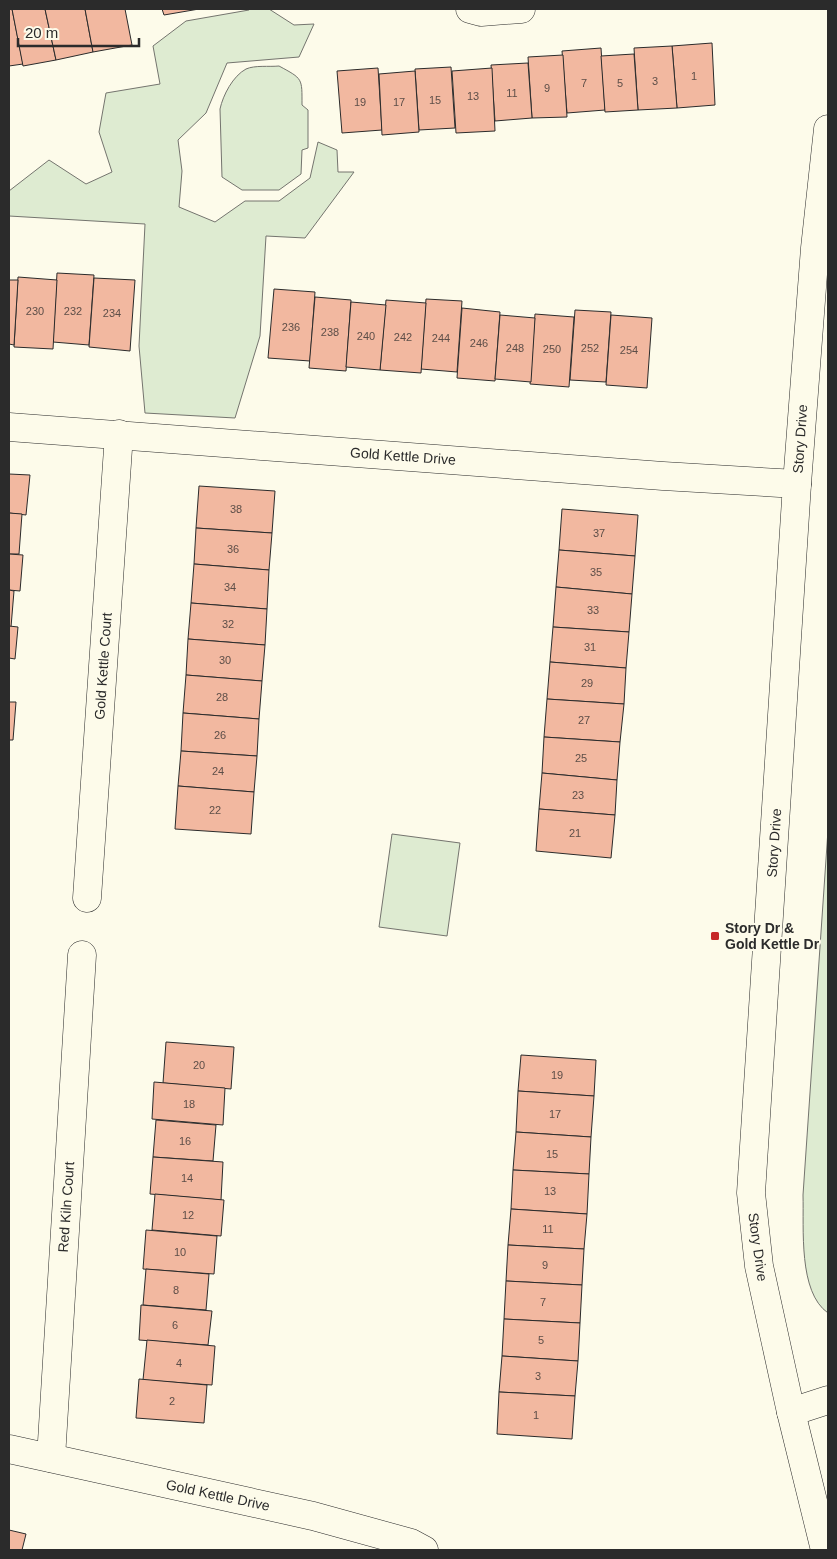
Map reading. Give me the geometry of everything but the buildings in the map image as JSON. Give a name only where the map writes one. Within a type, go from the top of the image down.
[{"type":"street","points":[[470,9],[481,12],[521,9]]},
{"type":"street","name":"Story Drive","points":[[825,1550],[791,1412],[759,1266],[752,1193],[797,484],[815,248],[828,129]]},
{"type":"street","name":"Gold Kettle Drive","points":[[9,427],[797,484]]},
{"type":"street","name":"Gold Kettle Court","points":[[87,898],[119,434]]},
{"type":"street","name":"Red Kiln Court","points":[[51,1458],[82,955]]},
{"type":"street","points":[[791,1412],[828,1400]]},
{"type":"street","name":"Gold Kettle Drive","points":[[9,1449],[314,1516],[410,1543],[424,1550]]},
{"type":"green space","points":[[249,9],[269,9],[294,25],[314,24],[299,57],[227,63],[206,113],[178,140],[182,171],[179,207],[215,222],[245,201],[279,201],[310,178],[318,142],[337,150],[338,172],[354,172],[305,238],[266,236],[260,336],[235,418],[145,413],[139,346],[145,224],[9,216],[9,191],[49,160],[86,184],[112,172],[99,132],[106,93],[160,84],[153,46],[186,21]]},
{"type":"green space","points":[[279,66],[300,80],[302,105],[308,110],[308,148],[302,150],[301,174],[279,190],[242,190],[222,177],[221,104],[226,92],[241,72],[250,68]]},
{"type":"green space","points":[[828,830],[828,1313],[818,1303],[807,1275],[803,1241],[803,1195]]},
{"type":"green space","points":[[392,834],[460,843],[447,936],[379,927]]},
{"type":"place","name":"Story Dr & Gold Kettle Dr","points":[[715,936]]}]
